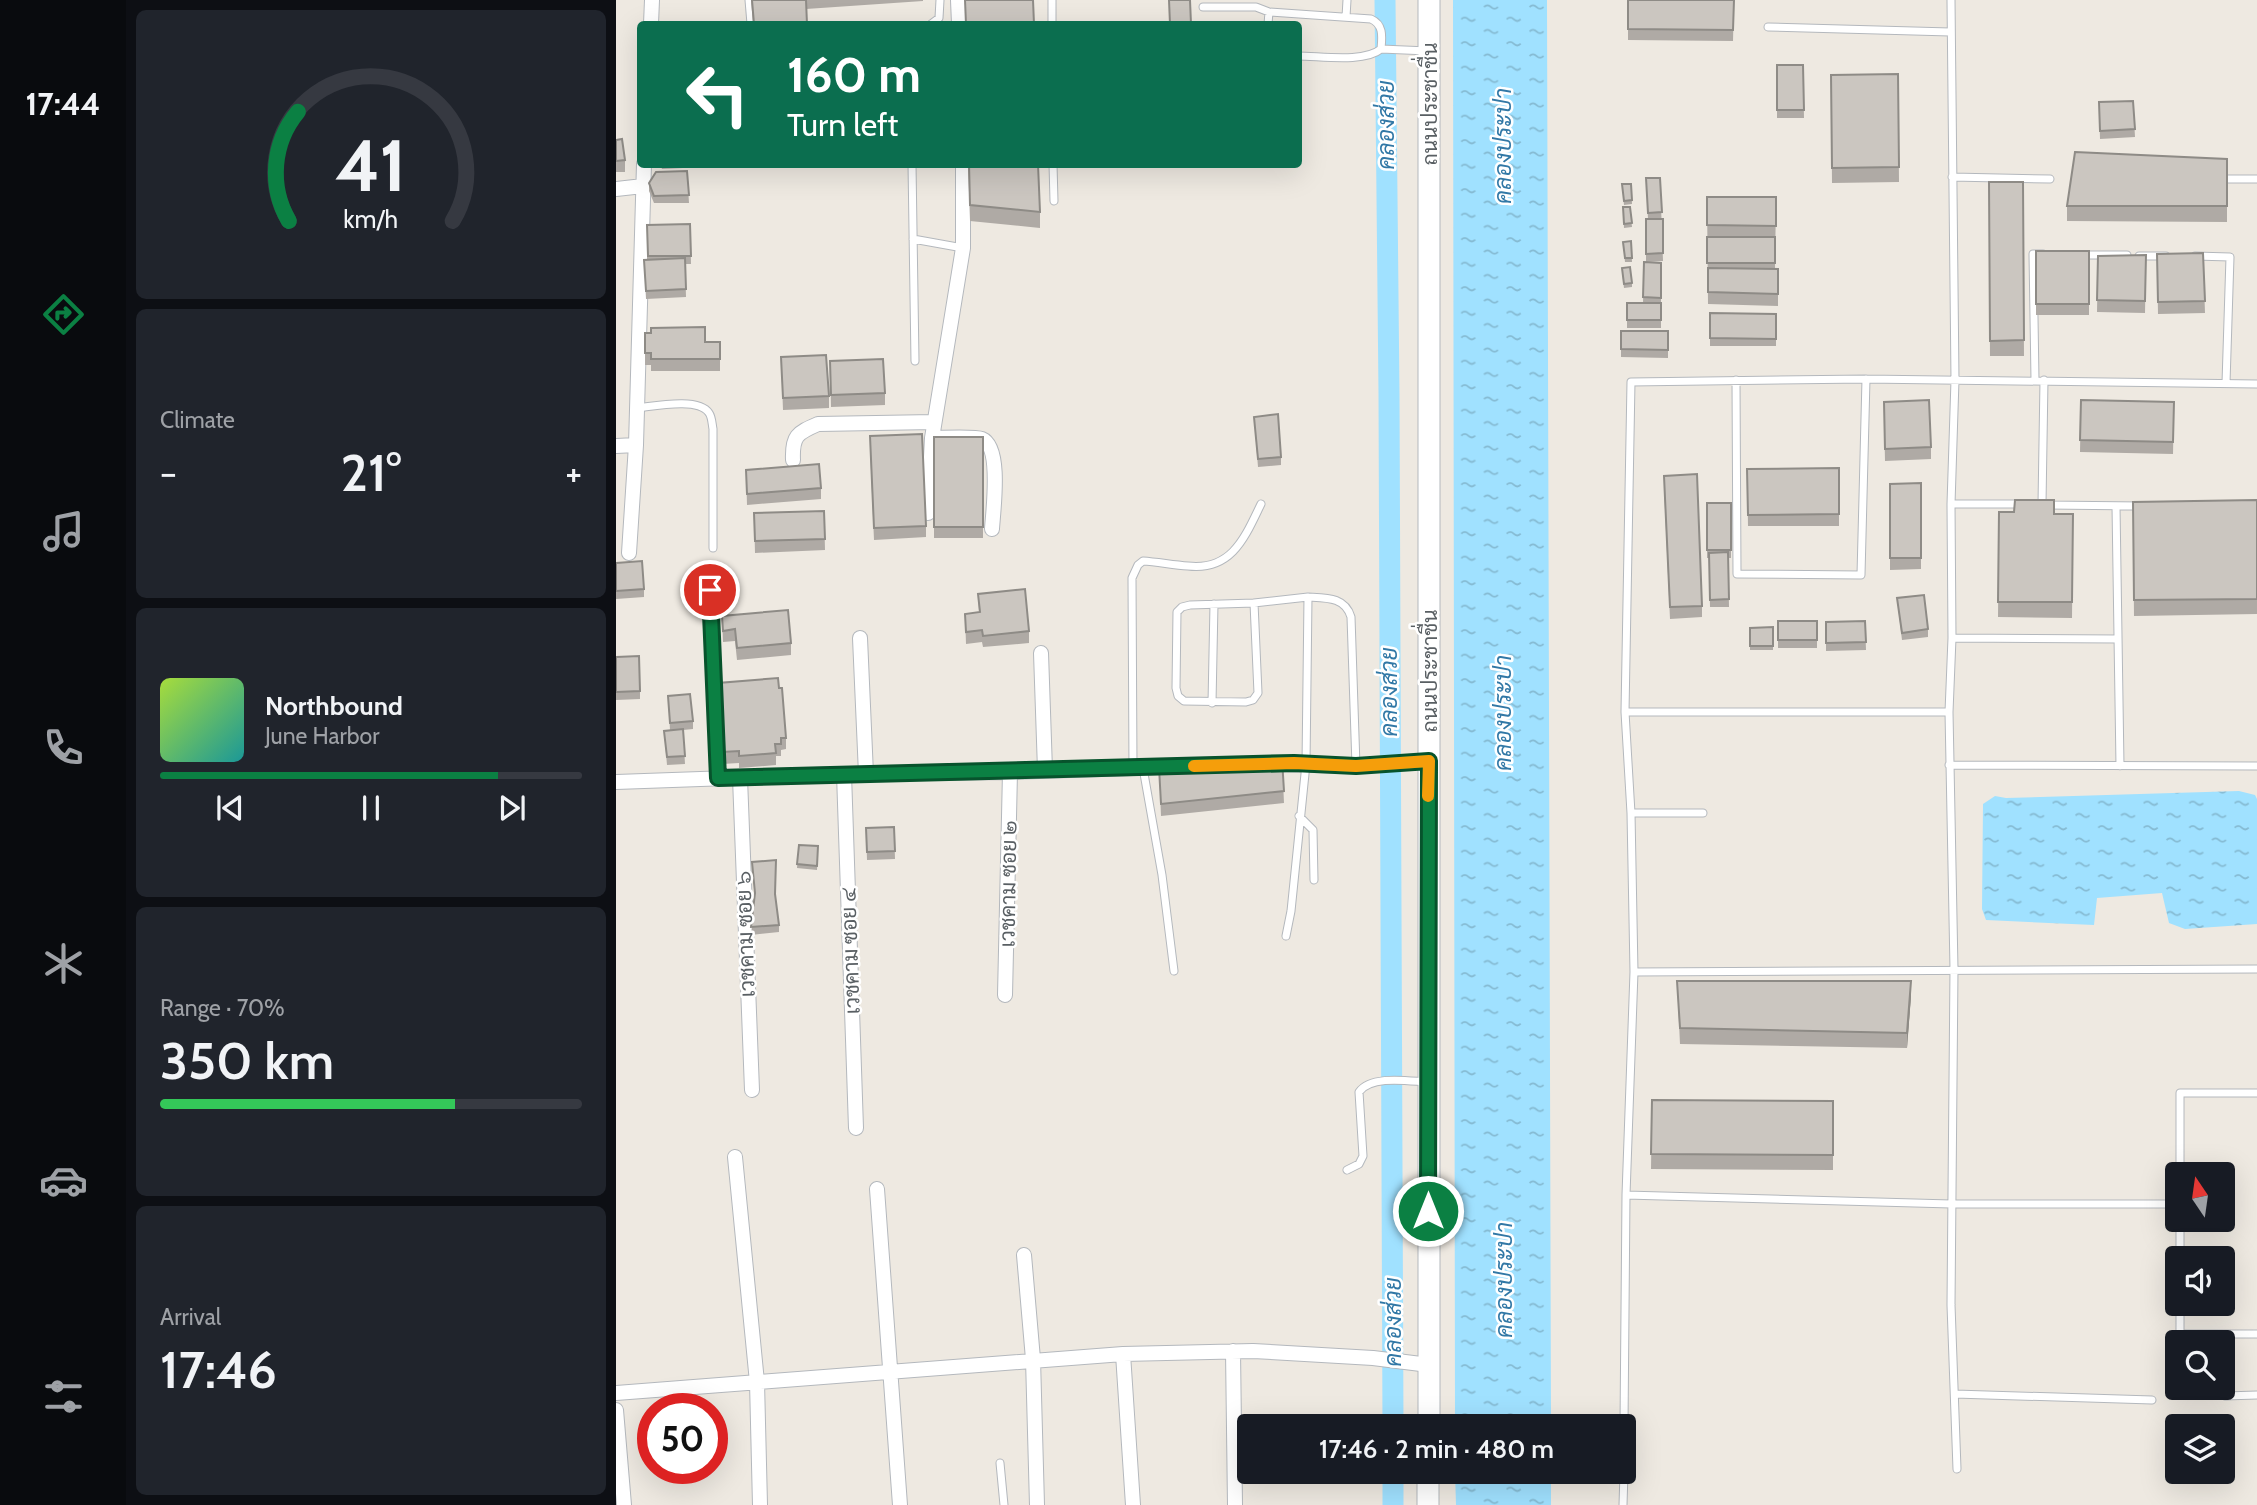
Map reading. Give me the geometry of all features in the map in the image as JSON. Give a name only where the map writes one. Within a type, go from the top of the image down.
[{"type":"main road","name":"ถนนประชาชื่น","points":[[1428,1414],[1423,1365],[1419,1082],[1422,761],[1419,50],[1429,0]]},
{"type":"main road","points":[[1428,1484],[1428,1505]]},
{"type":"street","points":[[651,21],[652,0]]},
{"type":"street","points":[[958,0],[959,21]]},
{"type":"street","points":[[629,554],[636,445],[644,168]]},
{"type":"street","points":[[928,513],[934,422],[963,247],[963,168]]},
{"type":"street","points":[[616,189],[643,186]]},
{"type":"street","points":[[793,460],[792,443],[801,432],[818,425],[934,422]]},
{"type":"street","points":[[932,438],[982,439],[990,446],[995,466],[992,529]]},
{"type":"street","points":[[616,446],[636,445]]},
{"type":"street","points":[[710,590],[718,778]]},
{"type":"street","points":[[860,638],[866,774]]},
{"type":"street","points":[[1041,653],[1045,770]]},
{"type":"street","points":[[1252,764],[1356,766],[1422,761]]},
{"type":"street","points":[[616,782],[1211,765]]},
{"type":"street","name":"เวชคาม ซอย ๒","points":[[1005,995],[1010,772]]},
{"type":"street","name":"เวชคาม ซอย ๔","points":[[844,774],[856,1128]]},
{"type":"street","name":"เวชคาม ซอย ๖","points":[[740,778],[752,1090]]},
{"type":"street","points":[[735,1157],[757,1382],[760,1505]]},
{"type":"street","points":[[877,1189],[900,1505]]},
{"type":"street","points":[[1024,1255],[1033,1359],[1037,1505]]},
{"type":"street","points":[[1233,1351],[1236,1505]]},
{"type":"street","points":[[616,1393],[1123,1354],[1233,1351],[1373,1358],[1423,1365]]},
{"type":"street","points":[[1123,1354],[1133,1505]]},
{"type":"street","points":[[616,1410],[624,1505]]},
{"type":"lane","points":[[749,0],[751,21]]},
{"type":"lane","points":[[935,21],[939,18],[940,0]]},
{"type":"lane","points":[[1052,0],[1052,21]]},
{"type":"lane","points":[[1346,17],[1347,0]]},
{"type":"lane","points":[[1951,0],[1955,380],[1951,503],[1952,638],[1948,712],[1954,969],[1951,1204],[1957,1469]]},
{"type":"lane","points":[[1203,8],[1256,7],[1269,12],[1346,17],[1377,21],[1381,28],[1381,49],[1376,54],[1364,57],[1302,56]]},
{"type":"lane","points":[[1268,21],[1269,12]]},
{"type":"lane","points":[[1768,27],[1950,32]]},
{"type":"lane","points":[[1381,49],[1419,50]]},
{"type":"lane","points":[[912,168],[915,361]]},
{"type":"lane","points":[[1053,168],[1054,201]]},
{"type":"lane","points":[[1952,177],[2050,179]]},
{"type":"lane","points":[[2215,179],[2257,179]]},
{"type":"lane","points":[[913,239],[963,247]]},
{"type":"lane","points":[[2035,380],[2034,254],[2047,254]]},
{"type":"lane","points":[[2073,255],[2178,256]]},
{"type":"lane","points":[[2191,256],[2230,257],[2226,383]]},
{"type":"lane","points":[[1736,380],[1737,574],[1861,575],[1866,379]]},
{"type":"lane","points":[[1624,1414],[1626,1195],[1634,972],[1631,813],[1625,712],[1631,383],[1866,379],[2257,384]]},
{"type":"lane","points":[[2042,504],[2044,380]]},
{"type":"lane","points":[[637,408],[690,403],[703,406],[711,414],[713,548]]},
{"type":"lane","points":[[1951,503],[2154,506]]},
{"type":"lane","points":[[1174,971],[1163,875],[1138,767],[1132,578],[1134,570],[1143,561],[1208,566],[1227,557],[1242,542],[1261,504]]},
{"type":"lane","points":[[2116,506],[2120,766]]},
{"type":"lane","points":[[1286,936],[1306,764],[1308,597]]},
{"type":"lane","points":[[1254,603],[1258,693],[1253,700],[1212,703],[1184,701],[1178,696],[1176,623],[1177,612],[1182,607],[1308,597],[1340,601],[1348,607],[1351,617],[1356,766]]},
{"type":"lane","points":[[1212,703],[1214,604]]},
{"type":"lane","points":[[1952,638],[2118,639]]},
{"type":"lane","points":[[1625,712],[1948,712]]},
{"type":"lane","points":[[1949,765],[2257,766]]},
{"type":"lane","points":[[1631,813],[1703,813]]},
{"type":"lane","points":[[1299,816],[1313,830],[1314,880]]},
{"type":"lane","points":[[1634,972],[2257,969]]},
{"type":"lane","points":[[1348,1170],[1359,1164],[1363,1156],[1360,1092],[1366,1084],[1419,1082]]},
{"type":"lane","points":[[2180,1162],[2180,1093],[2257,1093]]},
{"type":"lane","points":[[1626,1195],[1951,1204],[2165,1204]]},
{"type":"lane","points":[[2180,1316],[2180,1334],[2257,1334]]},
{"type":"lane","points":[[1955,1394],[2152,1400]]},
{"type":"lane","points":[[2235,1396],[2257,1395]]},
{"type":"lane","points":[[1000,1463],[1004,1505]]},
{"type":"lane","points":[[1623,1484],[1623,1505]]},
{"type":"water","name":"คลองประปา","points":[[1453,0],[1547,0],[1551,1414],[1455,1414]]},
{"type":"water","points":[[2239,791],[2255,795],[2257,799],[2257,924],[2185,929],[2169,923],[2162,893],[2097,898],[2094,925],[1986,920],[1982,909],[1983,804],[1995,796],[2006,798]]},
{"type":"water","points":[[1455,1484],[1551,1484],[1551,1505],[1456,1505]]},
{"type":"building","points":[[752,0],[806,0],[807,21],[754,21]]},
{"type":"building","points":[[965,0],[1033,0],[1034,21],[966,21]]},
{"type":"building","points":[[1169,0],[1190,0],[1191,21],[1170,21]]},
{"type":"building","points":[[1628,0],[1734,0],[1733,30],[1628,29]]},
{"type":"building","points":[[1777,65],[1803,65],[1804,110],[1777,110]]},
{"type":"building","points":[[1898,74],[1899,167],[1832,168],[1831,75]]},
{"type":"building","points":[[2133,101],[2135,129],[2100,131],[2099,102]]},
{"type":"building","points":[[622,139],[625,160],[616,161],[616,140]]},
{"type":"building","points":[[2075,152],[2227,159],[2227,206],[2067,206]]},
{"type":"building","points":[[969,168],[1038,168],[1040,212],[970,205]]},
{"type":"building","points":[[687,171],[689,195],[654,196],[649,183],[656,172]]},
{"type":"building","points":[[1646,178],[1660,178],[1662,212],[1648,213]]},
{"type":"building","points":[[1989,182],[2023,182],[2024,340],[1990,341]]},
{"type":"building","points":[[1622,184],[1631,184],[1632,200],[1624,201]]},
{"type":"building","points":[[1707,197],[1776,197],[1776,226],[1707,225]]},
{"type":"building","points":[[1623,207],[1630,207],[1632,223],[1624,224]]},
{"type":"building","points":[[1646,219],[1663,219],[1663,253],[1646,254]]},
{"type":"building","points":[[690,224],[691,256],[648,256],[647,225]]},
{"type":"building","points":[[1707,237],[1775,237],[1775,263],[1707,263]]},
{"type":"building","points":[[1631,241],[1632,258],[1625,258],[1623,242]]},
{"type":"building","points":[[2036,251],[2089,251],[2089,304],[2036,304]]},
{"type":"building","points":[[2203,253],[2205,301],[2158,302],[2157,254]]},
{"type":"building","points":[[2146,255],[2145,301],[2097,300],[2098,256]]},
{"type":"building","points":[[685,258],[686,289],[646,291],[644,260]]},
{"type":"building","points":[[1644,262],[1661,263],[1661,298],[1643,297]]},
{"type":"building","points":[[1630,267],[1632,283],[1624,284],[1622,268]]},
{"type":"building","points":[[1708,268],[1778,269],[1778,294],[1708,292]]},
{"type":"building","points":[[1627,303],[1661,303],[1661,320],[1627,320]]},
{"type":"building","points":[[1710,313],[1776,314],[1776,339],[1710,338]]},
{"type":"building","points":[[705,327],[705,342],[720,342],[720,359],[651,359],[651,353],[645,353],[645,333],[651,333],[651,328]]},
{"type":"building","points":[[1621,331],[1668,331],[1668,350],[1621,349]]},
{"type":"building","points":[[826,355],[829,396],[783,398],[781,357]]},
{"type":"building","points":[[883,359],[885,393],[831,395],[830,361]]},
{"type":"building","points":[[1929,400],[1931,447],[1885,449],[1884,402]]},
{"type":"building","points":[[2081,400],[2174,402],[2173,442],[2080,440]]},
{"type":"building","points":[[1278,414],[1281,457],[1258,459],[1254,417]]},
{"type":"building","points":[[922,434],[926,526],[874,528],[870,436]]},
{"type":"building","points":[[934,437],[983,437],[983,527],[934,527]]},
{"type":"building","points":[[819,464],[821,488],[747,494],[746,470]]},
{"type":"building","points":[[1839,468],[1839,514],[1748,515],[1747,469]]},
{"type":"building","points":[[1697,474],[1702,606],[1670,607],[1664,476]]},
{"type":"building","points":[[1921,483],[1921,558],[1890,558],[1890,484]]},
{"type":"building","points":[[2015,500],[2054,500],[2054,514],[2073,514],[2072,602],[1998,602],[1999,512],[2014,512]]},
{"type":"building","points":[[2257,500],[2257,599],[2134,600],[2133,502]]},
{"type":"building","points":[[1707,503],[1731,503],[1731,550],[1707,550]]},
{"type":"building","points":[[824,511],[825,539],[755,541],[754,513]]},
{"type":"building","points":[[1728,552],[1729,599],[1710,600],[1709,553]]},
{"type":"building","points":[[642,561],[644,589],[616,591],[616,563]]},
{"type":"building","points":[[1025,589],[1029,631],[983,636],[982,630],[966,632],[965,614],[980,612],[978,594]]},
{"type":"building","points":[[1924,595],[1928,629],[1902,633],[1897,598]]},
{"type":"building","points":[[788,610],[791,643],[737,648],[735,629],[723,631],[722,616]]},
{"type":"building","points":[[1778,621],[1817,621],[1817,640],[1778,640]]},
{"type":"building","points":[[1865,621],[1866,642],[1826,643],[1826,622]]},
{"type":"building","points":[[1773,627],[1773,646],[1750,646],[1750,628]]},
{"type":"building","points":[[639,656],[640,691],[616,692],[616,657]]},
{"type":"building","points":[[778,678],[779,688],[782,688],[786,738],[781,738],[781,744],[775,744],[776,753],[739,756],[739,751],[722,752],[718,683]]},
{"type":"building","points":[[690,694],[693,721],[670,723],[668,696]]},
{"type":"building","points":[[683,729],[685,756],[667,757],[664,731]]},
{"type":"building","points":[[1282,759],[1284,791],[1161,804],[1159,767]]},
{"type":"building","points":[[894,827],[895,851],[867,852],[866,828]]},
{"type":"building","points":[[799,845],[818,846],[817,866],[797,864]]},
{"type":"building","points":[[776,860],[775,894],[779,925],[751,927],[755,893],[752,862]]},
{"type":"building","points":[[1677,981],[1911,981],[1907,1033],[1680,1028]]},
{"type":"building","points":[[1652,1100],[1833,1101],[1833,1155],[1651,1154]]},
{"type":"waterway","name":"คลองส่วย","points":[[1385,0],[1393,1414]]},
{"type":"waterway","name":"คลองส่วย","points":[[1393,1484],[1393,1505]]},
{"type":"slow traffic","points":[[1194,766],[1294,763],[1356,766],[1429,761],[1428,796]]},
{"type":"route","points":[[710,590],[718,778],[1294,763],[1356,766],[1429,761],[1428,1211]]}]
